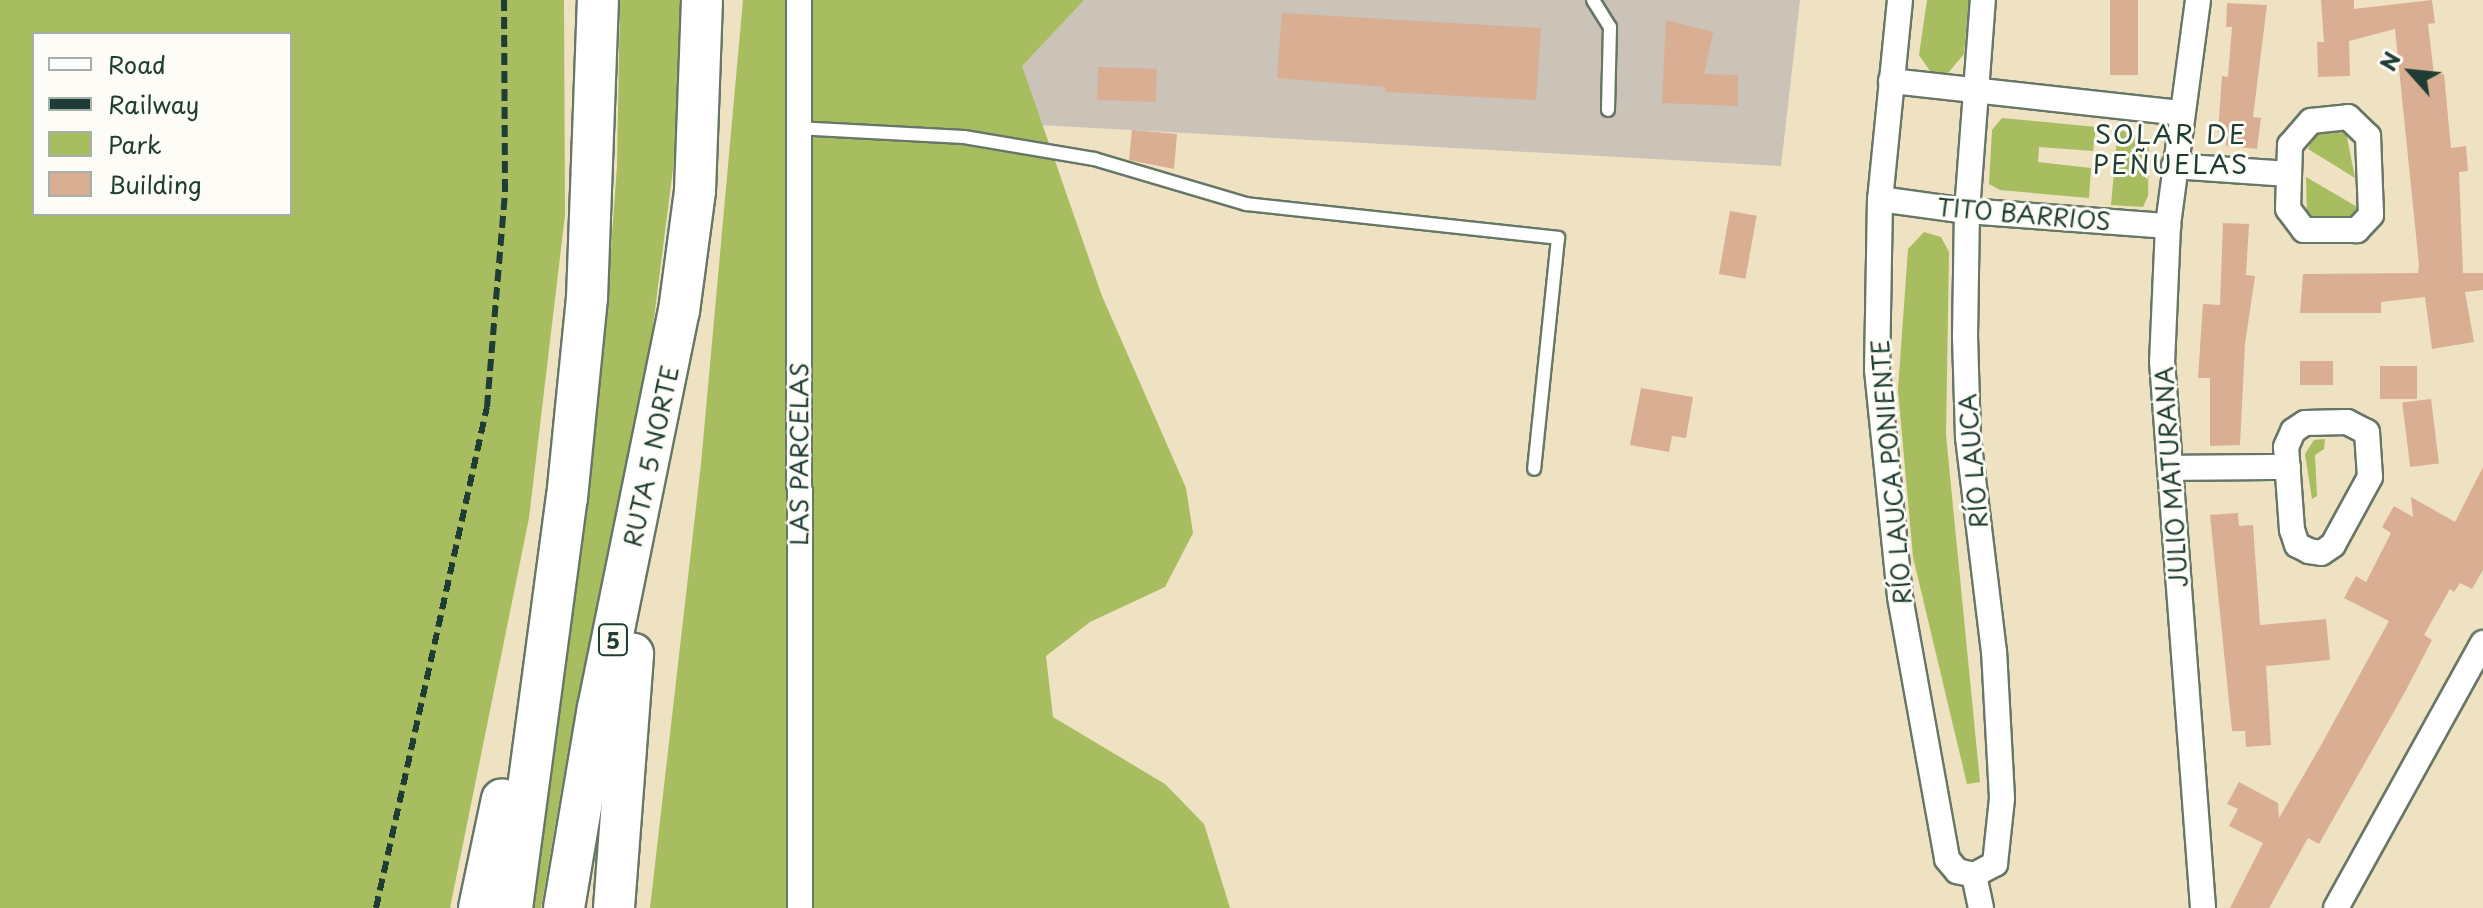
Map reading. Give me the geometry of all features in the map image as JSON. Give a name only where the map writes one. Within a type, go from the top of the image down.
[{"type":"highway","points":[[512,908],[567,498],[594,193],[598,0]]},
{"type":"highway","name":"RUTA 5 NORTE","points":[[564,908],[598,708],[669,373],[695,191],[702,0]]},
{"type":"highway","points":[[614,908],[629,685],[669,373]]},
{"type":"highway","points":[[479,908],[567,498]]},
{"type":"street","name":"LAS PARCELAS","points":[[799,0],[796,128],[800,908]]},
{"type":"street","name":"RÍO LAUCA PONIENTE","points":[[1900,0],[1880,199],[1877,370],[1900,597],[1947,859],[1957,871],[1974,875]]},
{"type":"street","name":"RÍO LAUCA","points":[[1974,875],[1995,864],[2002,798],[1994,652],[1968,437],[1967,211],[1983,0]]},
{"type":"street","name":"JULIO MATURANA","points":[[2198,0],[2168,226],[2162,420],[2171,468],[2203,908]]},
{"type":"street","points":[[1891,81],[2181,113]]},
{"type":"street","points":[[2348,117],[2361,123],[2368,136],[2371,206],[2367,222],[2357,230],[2304,230],[2288,209],[2288,174],[2290,145],[2302,127],[2322,118],[2348,117]]},
{"type":"street","points":[[2174,166],[2288,174]]},
{"type":"street","name":"TITO BARRIOS","points":[[1880,199],[1967,211],[2168,226]]},
{"type":"street","points":[[2353,422],[2367,432],[2370,477],[2333,545],[2321,553],[2297,545],[2288,467],[2289,438],[2305,423],[2353,422]]},
{"type":"street","points":[[2171,468],[2288,467]]},
{"type":"street","points":[[2336,908],[2483,643]]},
{"type":"street","points":[[1974,875],[1981,908]]},
{"type":"lane","points":[[1593,0],[1610,27],[1608,110]]},
{"type":"lane","points":[[796,128],[964,137],[1094,159],[1246,204],[1558,238],[1534,469]]},
{"type":"shaded area","points":[[822,0],[1800,0],[1781,166],[822,113]]},
{"type":"green space","points":[[0,0],[564,0],[565,215],[529,518],[450,908],[0,908]]},
{"type":"green space","points":[[620,0],[681,0],[675,153],[647,373],[571,733],[541,908],[532,908],[604,348],[617,166]]},
{"type":"green space","points":[[743,0],[1084,0],[1022,66],[1102,296],[1186,488],[1193,533],[1165,587],[1090,622],[1046,656],[1053,717],[1165,784],[1204,824],[1230,908],[650,908],[701,464]]},
{"type":"green space","points":[[1927,0],[1969,0],[1964,54],[1948,73],[1930,71],[1919,55]]},
{"type":"green space","points":[[2002,118],[2096,127],[2093,151],[2039,147],[2038,162],[2091,168],[2089,198],[2000,190],[1989,184],[1992,130]]},
{"type":"green space","points":[[2118,129],[2149,140],[2148,196],[2143,207],[2111,205]]},
{"type":"green space","points":[[2316,132],[2346,132],[2355,178],[2308,149]]},
{"type":"green space","points":[[2306,177],[2359,208],[2354,216],[2307,218]]},
{"type":"green space","points":[[1924,232],[1941,237],[1949,252],[1946,435],[1980,782],[1967,784],[1913,557],[1898,390],[1908,249]]},
{"type":"green space","points":[[2325,439],[2324,449],[2315,455],[2317,496],[2312,499],[2305,454],[2314,440]]},
{"type":"building","points":[[2110,0],[2138,0],[2138,75],[2110,75]]},
{"type":"building","points":[[2321,0],[2354,0],[2354,9],[2432,0],[2435,23],[2428,24],[2434,75],[2444,74],[2451,148],[2466,146],[2468,171],[2459,172],[2463,273],[2483,273],[2483,290],[2465,292],[2474,342],[2432,349],[2425,297],[2381,302],[2381,313],[2300,313],[2303,274],[2418,273],[2419,265],[2395,29],[2349,41],[2350,76],[2318,77],[2317,42],[2324,42]]},
{"type":"building","points":[[2227,3],[2267,5],[2253,117],[2261,118],[2257,149],[2226,146],[2227,133],[2218,132],[2222,76],[2228,77],[2232,27],[2226,27]]},
{"type":"building","points":[[1282,13],[1541,28],[1536,100],[1385,92],[1385,87],[1277,78]]},
{"type":"building","points":[[1666,20],[1713,32],[1704,74],[1738,75],[1738,106],[1662,103]]},
{"type":"building","points":[[1098,67],[1157,69],[1156,102],[1097,100]]},
{"type":"building","points":[[1132,130],[1177,134],[1174,169],[1129,160]]},
{"type":"building","points":[[1730,211],[1757,216],[1745,279],[1719,274]]},
{"type":"building","points":[[2223,223],[2249,224],[2246,275],[2255,276],[2245,344],[2240,445],[2210,446],[2210,378],[2198,378],[2203,304],[2220,305]]},
{"type":"building","points":[[2300,361],[2333,361],[2333,385],[2300,385]]},
{"type":"building","points":[[2380,366],[2417,366],[2417,399],[2380,399]]},
{"type":"building","points":[[1641,388],[1693,397],[1686,438],[1672,436],[1669,452],[1630,445]]},
{"type":"building","points":[[2431,399],[2439,464],[2410,467],[2402,403]]},
{"type":"building","points":[[2483,467],[2483,570],[2472,589],[2460,583],[2454,592],[2450,589],[2424,635],[2432,640],[2319,844],[2308,838],[2269,908],[2230,908],[2263,843],[2229,826],[2238,809],[2227,804],[2239,782],[2278,803],[2279,818],[2320,747],[2389,621],[2344,598],[2356,576],[2366,582],[2391,533],[2382,527],[2394,506],[2413,517],[2411,497],[2455,522]]},
{"type":"building","points":[[2238,513],[2239,526],[2253,525],[2260,625],[2326,619],[2330,660],[2266,666],[2271,745],[2246,747],[2245,731],[2232,731],[2210,515]]},
{"type":"railway","points":[[376,908],[487,407],[505,191],[504,0]]},
{"type":"district","name":"SOLAR DE PEÑUELAS","points":[[2171,149]]}]
